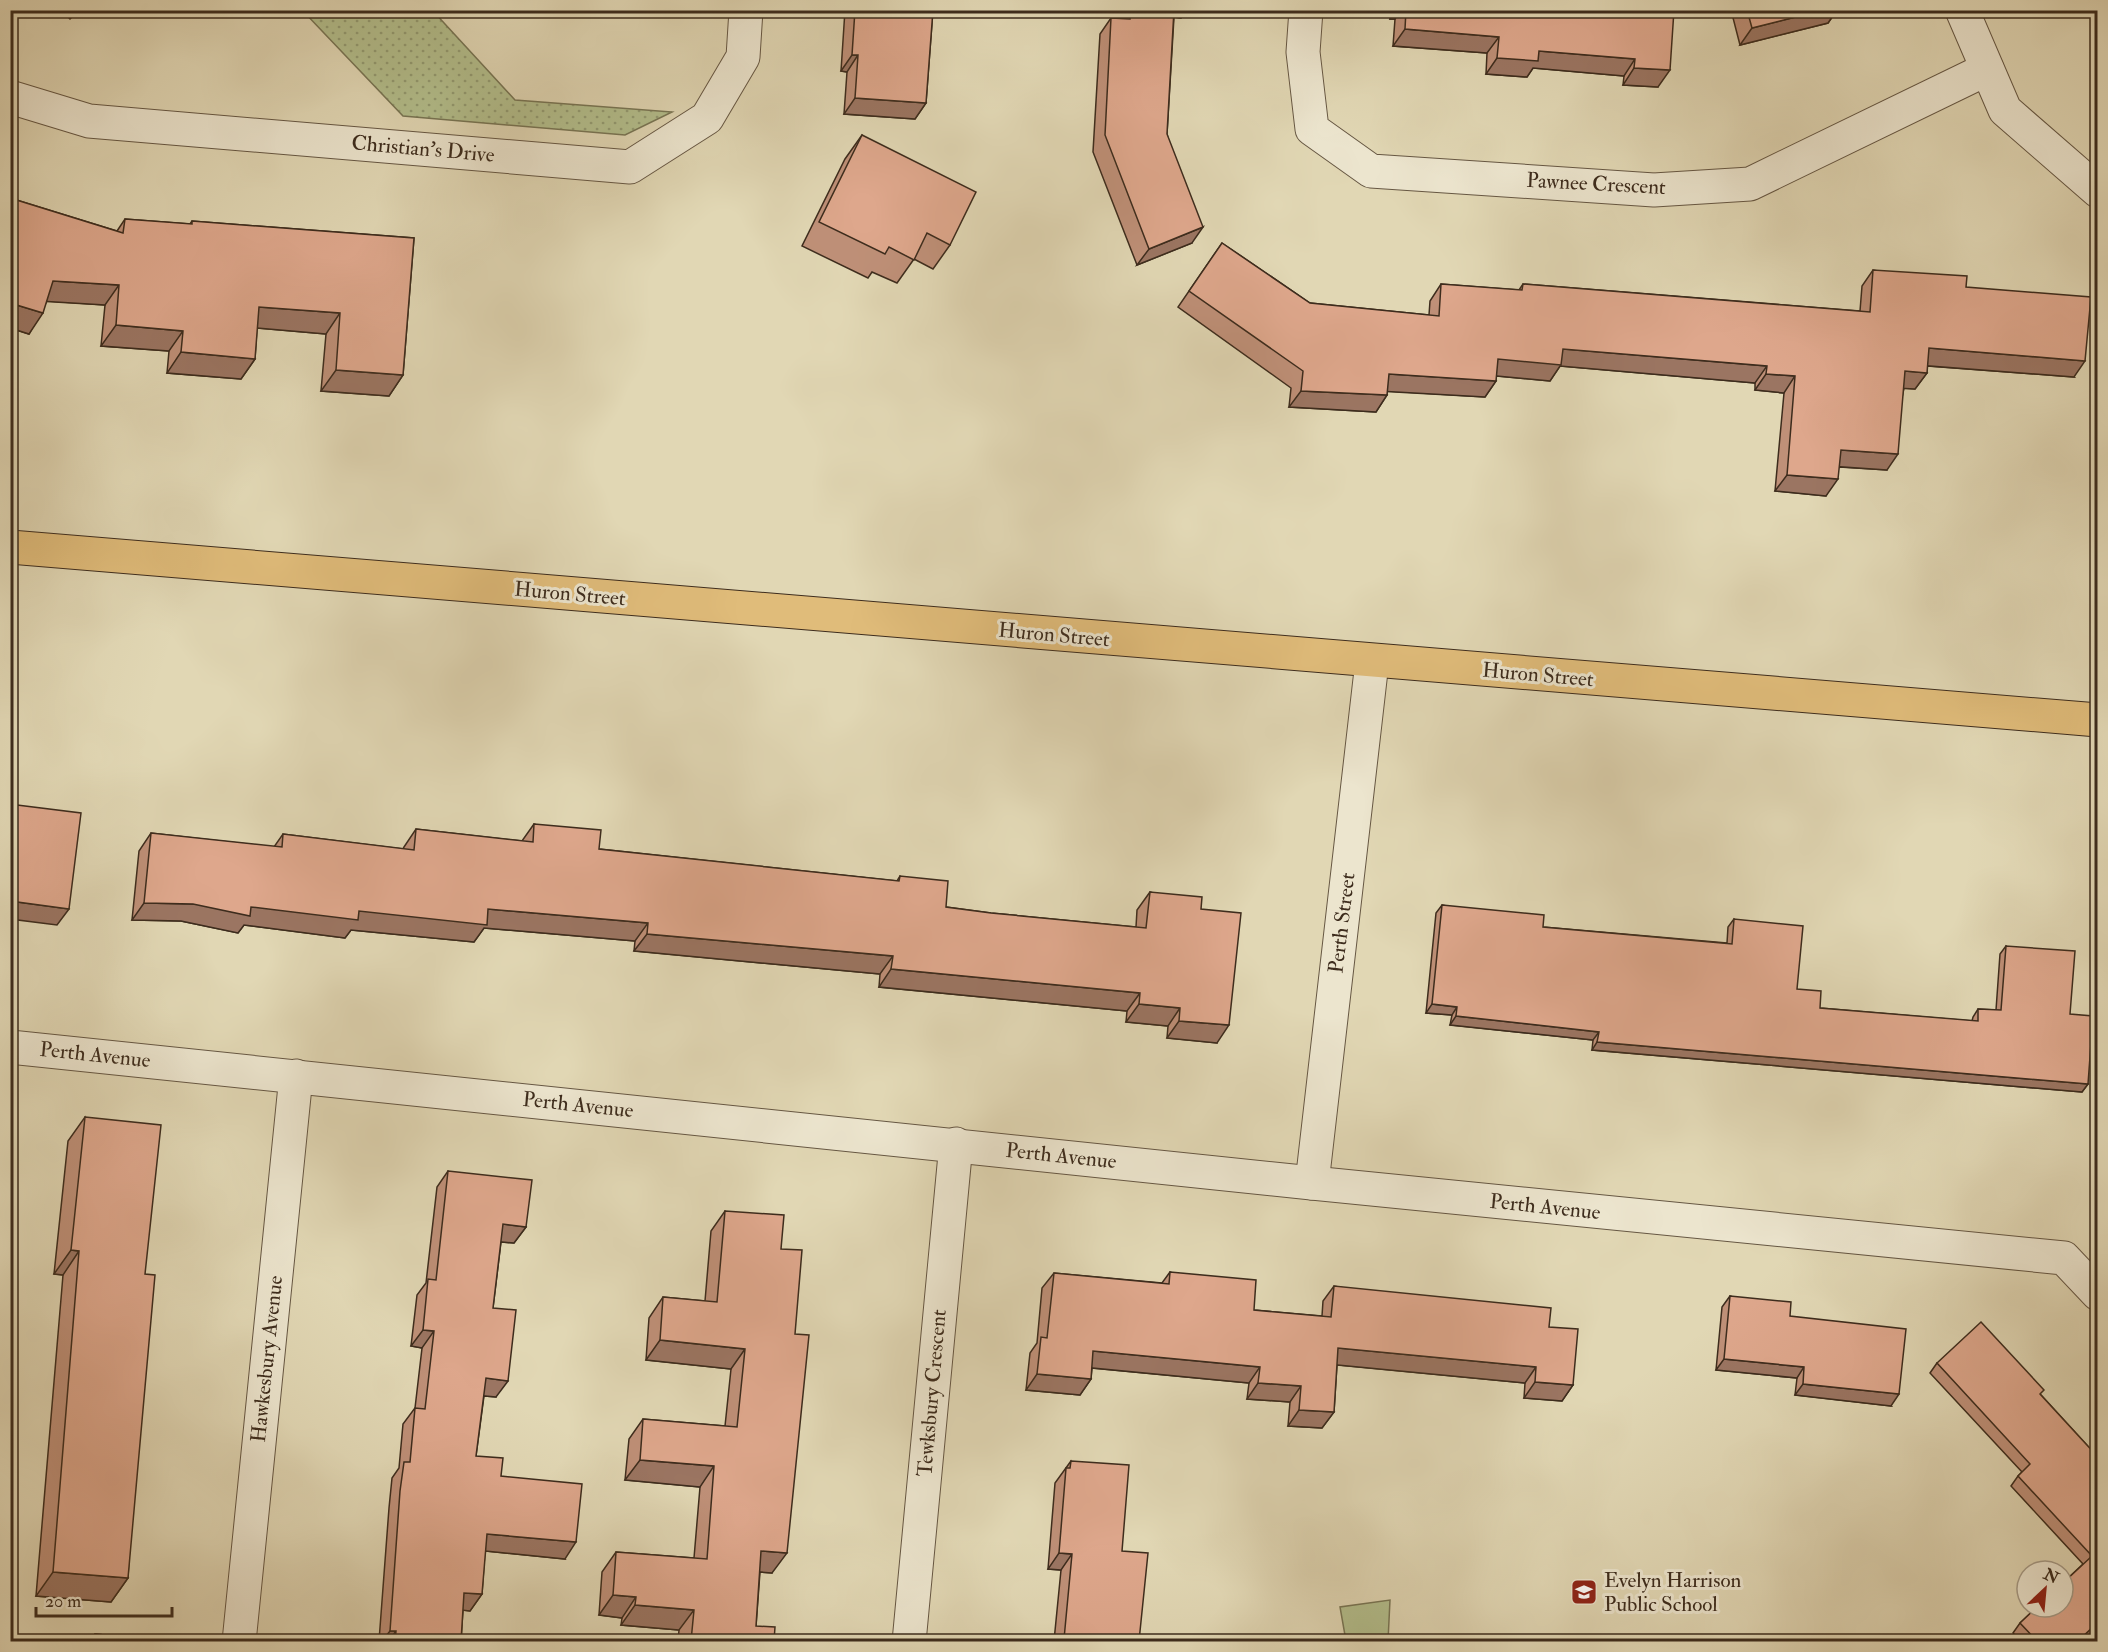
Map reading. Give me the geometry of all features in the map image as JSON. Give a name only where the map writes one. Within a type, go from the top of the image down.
[{"type":"main road","name":"Huron Street","points":[[10,547],[1372,662],[2097,720]]},
{"type":"street","name":"Christian's Drive","points":[[10,98],[89,121],[630,167],[707,118],[743,57],[746,10]]},
{"type":"street","name":"Pawnee Crescent","points":[[1306,10],[1303,52],[1312,129],[1371,171],[1654,190],[1750,184],[1987,69]]},
{"type":"street","points":[[1962,10],[2005,110],[2097,191]]},
{"type":"street","name":"Perth Street","points":[[1312,1183],[1372,662]]},
{"type":"street","name":"Perth Avenue","points":[[10,1047],[956,1144],[1312,1183],[2064,1258],[2097,1294]]},
{"type":"street","name":"Hawkesbury Avenue","points":[[239,1641],[296,1076]]},
{"type":"street","name":"Tewksbury Crescent","points":[[909,1641],[956,1144]]},
{"type":"green space","points":[[303,11],[433,11],[515,100],[672,112],[625,135],[403,116]]},
{"type":"green space","points":[[1390,1600],[1388,1641],[1346,1641],[1340,1607]]},
{"type":"building","points":[[855,10],[933,10],[926,103],[855,98],[858,55],[852,55]]},
{"type":"building","points":[[1130,10],[1174,10],[1167,134],[1203,227],[1149,249],[1105,135],[1111,18],[1130,19]]},
{"type":"building","points":[[1406,10],[1674,10],[1670,70],[1634,68],[1635,59],[1539,51],[1538,61],[1497,58],[1499,37],[1405,29]]},
{"type":"building","points":[[1747,10],[1823,10],[1752,28]]},
{"type":"building","points":[[862,135],[976,192],[950,245],[927,233],[914,260],[889,247],[885,254],[819,222]]},
{"type":"building","points":[[10,198],[123,233],[125,219],[192,224],[192,221],[414,238],[403,375],[336,370],[340,313],[259,307],[255,359],[181,352],[183,331],[116,325],[119,285],[53,281],[43,313],[10,303]]},
{"type":"building","points":[[1222,243],[1310,303],[1439,316],[1441,284],[1522,290],[1523,284],[1870,312],[1873,270],[1967,276],[1966,287],[2091,297],[2085,361],[1929,348],[1927,373],[1905,371],[1898,454],[1841,450],[1838,479],[1787,475],[1795,376],[1766,374],[1767,366],[1563,349],[1561,365],[1498,359],[1496,381],[1389,374],[1387,395],[1301,391],[1303,371],[1189,291]]},
{"type":"building","points":[[17,805],[81,813],[69,909],[10,901],[10,808],[17,808]]},
{"type":"building","points":[[534,824],[601,830],[599,849],[899,881],[900,876],[948,881],[946,907],[991,913],[1146,928],[1150,892],[1202,897],[1201,909],[1241,913],[1229,1025],[1179,1021],[1180,1008],[1139,1004],[1140,993],[891,969],[893,956],[647,934],[648,923],[488,909],[487,925],[359,911],[358,920],[251,907],[250,916],[193,904],[144,903],[151,833],[282,847],[283,834],[414,850],[416,829],[533,842]]},
{"type":"building","points":[[1442,905],[1544,915],[1543,927],[1732,944],[1734,919],[1803,926],[1797,989],[1821,991],[1820,1008],[1978,1021],[1978,1009],[2001,1010],[2006,946],[2075,951],[2070,1014],[2093,1016],[2088,1084],[1597,1042],[1599,1032],[1456,1016],[1457,1007],[1432,1004]]},
{"type":"building","points":[[85,1117],[161,1125],[145,1274],[155,1275],[128,1578],[53,1572],[79,1251],[71,1250]]},
{"type":"building","points":[[448,1171],[532,1180],[526,1227],[503,1224],[493,1308],[516,1310],[508,1381],[486,1378],[476,1456],[503,1458],[501,1476],[582,1484],[576,1542],[487,1534],[482,1594],[464,1593],[461,1641],[395,1641],[396,1631],[390,1631],[400,1491],[404,1462],[410,1462],[415,1408],[425,1409],[434,1331],[423,1330],[428,1279],[436,1280]]},
{"type":"building","points":[[725,1211],[784,1215],[781,1249],[802,1250],[795,1334],[809,1335],[787,1553],[761,1551],[756,1626],[775,1627],[774,1641],[691,1641],[694,1610],[635,1605],[636,1597],[613,1595],[616,1552],[707,1559],[714,1466],[640,1460],[643,1419],[737,1427],[745,1349],[660,1340],[663,1297],[717,1302]]},
{"type":"building","points":[[1170,1272],[1256,1280],[1254,1310],[1331,1317],[1334,1286],[1551,1308],[1549,1327],[1578,1329],[1573,1385],[1535,1382],[1536,1367],[1338,1348],[1334,1412],[1299,1410],[1301,1386],[1258,1383],[1260,1367],[1093,1351],[1091,1379],[1037,1374],[1041,1337],[1047,1338],[1054,1273],[1169,1284]]},
{"type":"building","points":[[1730,1296],[1791,1302],[1790,1316],[1906,1329],[1899,1394],[1803,1384],[1804,1367],[1724,1359]]},
{"type":"building","points":[[1981,1322],[2044,1390],[2040,1394],[2097,1456],[2097,1623],[2078,1641],[2037,1641],[2020,1623],[2024,1619],[2075,1619],[2075,1572],[2092,1556],[2018,1476],[2030,1464],[1937,1363]]},
{"type":"building","points":[[1071,1461],[1129,1465],[1122,1551],[1148,1553],[1139,1641],[1059,1641],[1064,1639],[1072,1554],[1059,1553],[1066,1468],[1070,1468]]},
{"type":"building","points":[[95,1634],[167,1641],[95,1641]]},
{"type":"place","name":"Evelyn Harrison Public School","points":[[1584,1592]]}]
